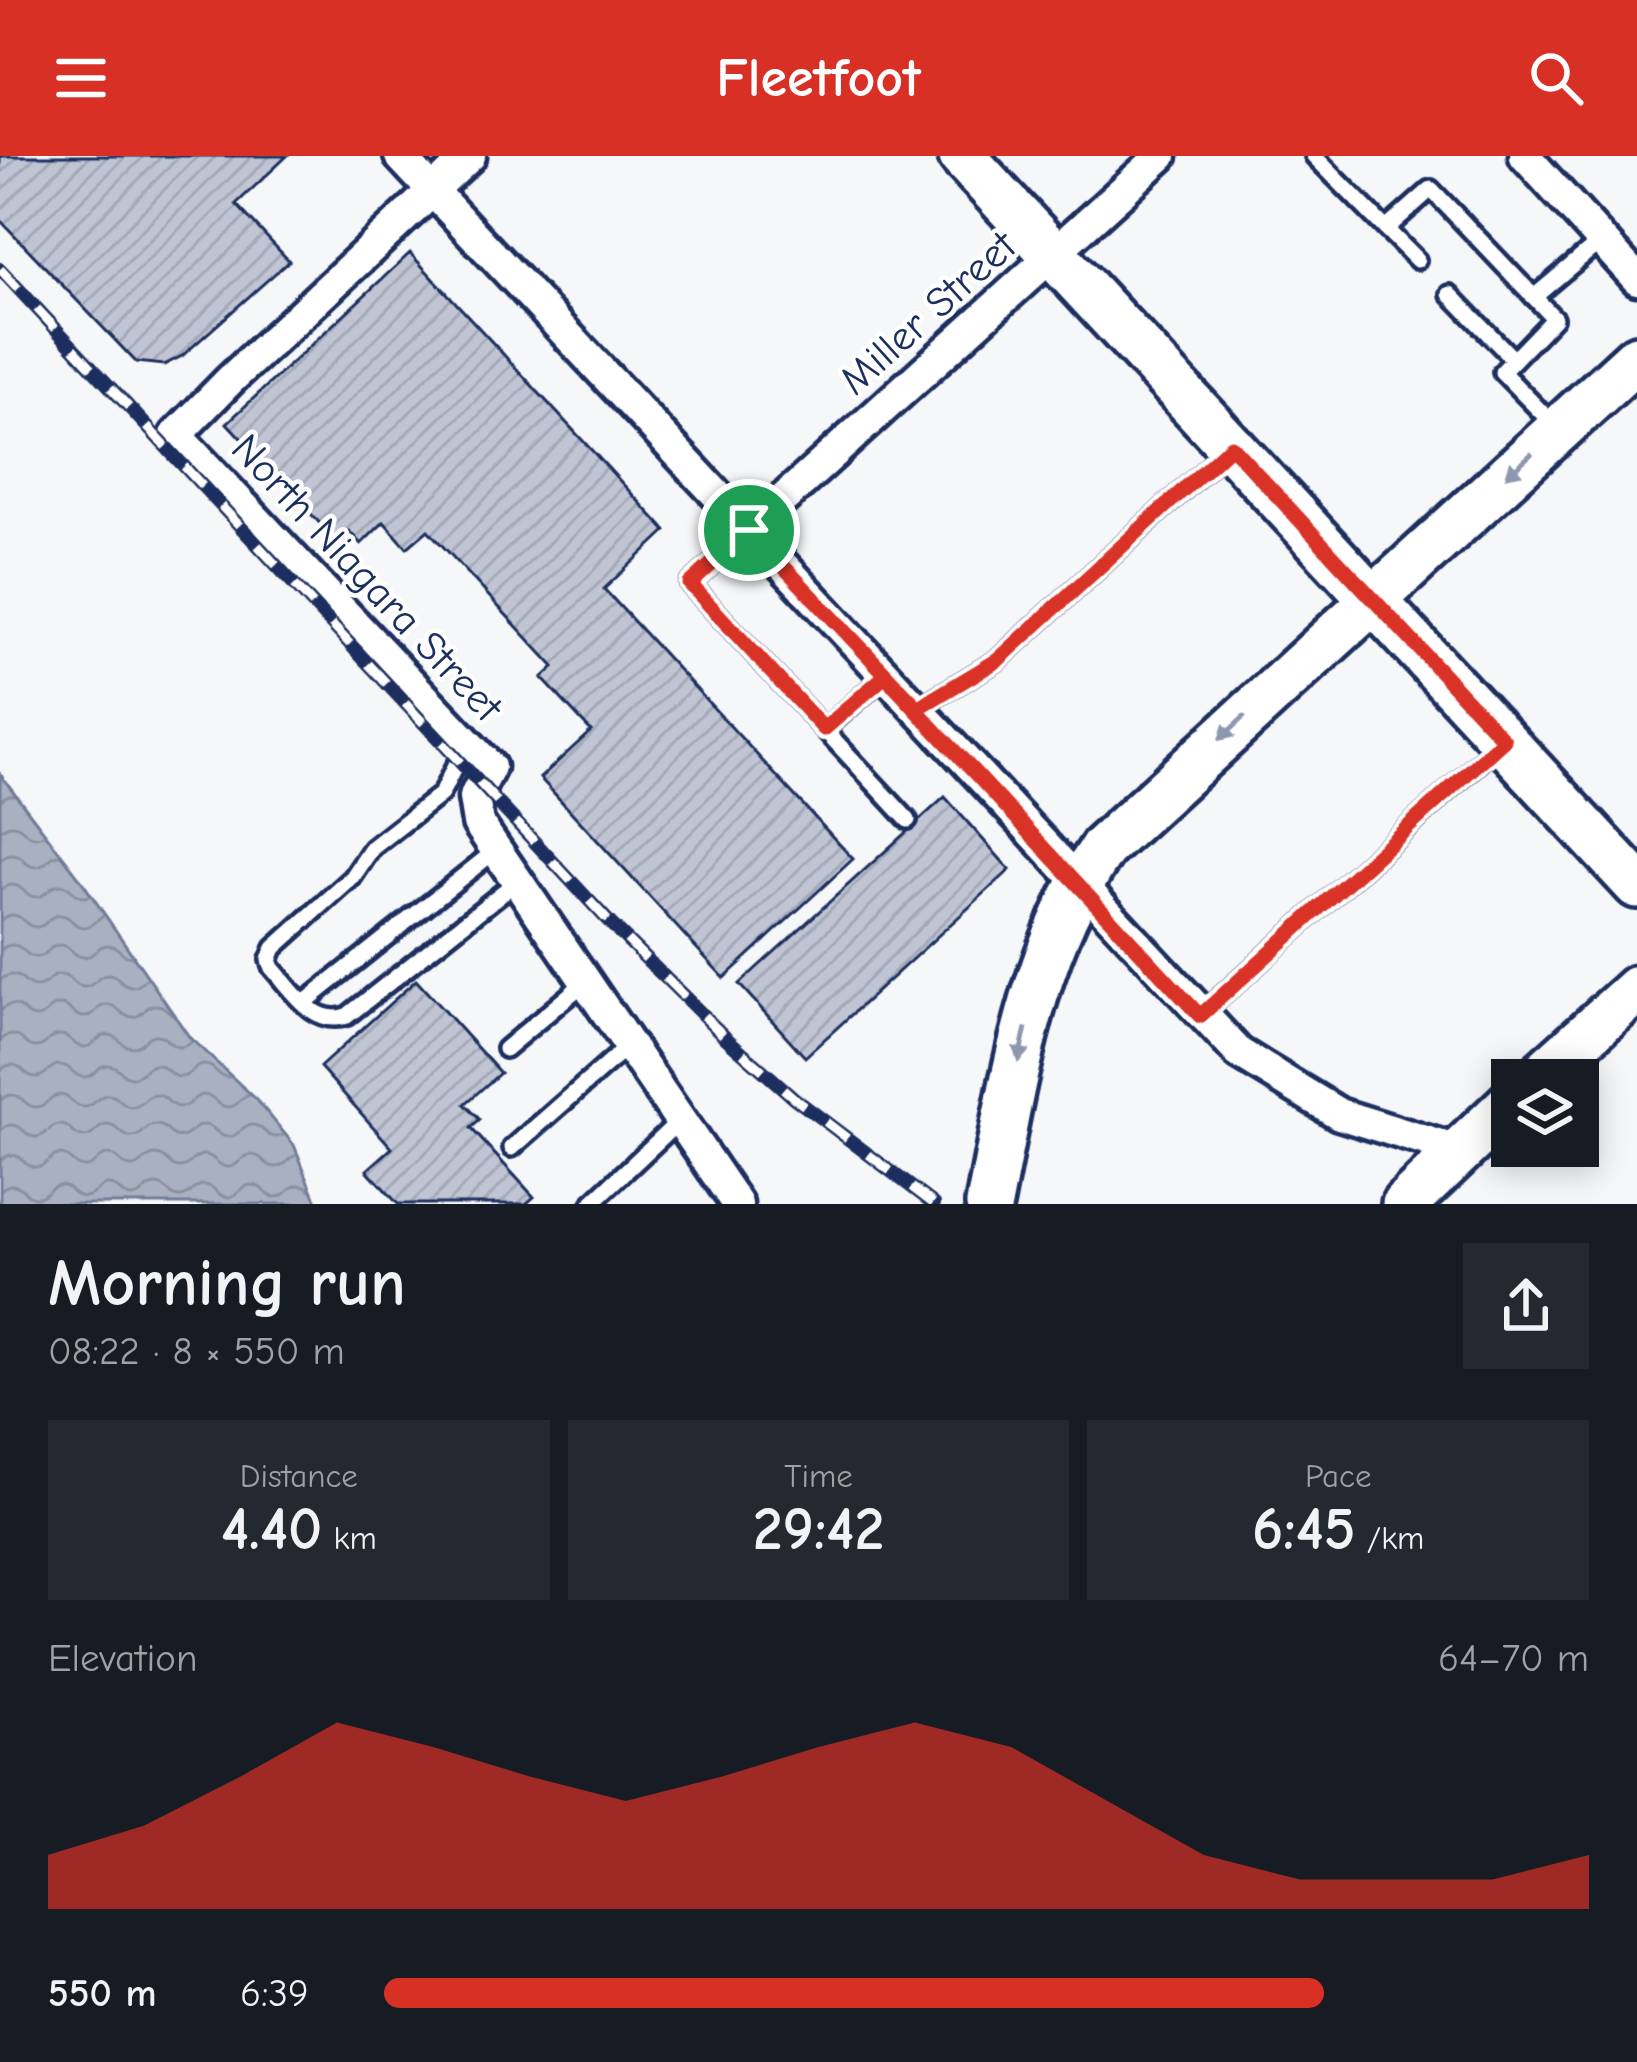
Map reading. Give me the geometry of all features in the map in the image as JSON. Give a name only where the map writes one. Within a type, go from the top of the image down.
[{"type":"main road","points":[[962,156],[1637,885]]},
{"type":"main road","points":[[989,1204],[1033,998],[1078,884],[1103,848],[1637,358]]},
{"type":"main road","points":[[1559,1059],[1637,989]]},
{"type":"main road","points":[[1405,1204],[1491,1121]]},
{"type":"street","points":[[400,156],[1239,1053],[1340,1114],[1458,1151]]},
{"type":"street","points":[[432,191],[470,156]]},
{"type":"street","name":"Miller Street","points":[[749,530],[1161,156]]},
{"type":"street","points":[[1525,156],[1637,279]]},
{"type":"street","name":"North Niagara Street","points":[[432,191],[176,435],[490,767],[474,799],[478,823],[737,1204]]},
{"type":"lane","points":[[1313,156],[1418,260]]},
{"type":"lane","points":[[1385,229],[1432,189],[1554,318],[1502,372],[1558,429]]},
{"type":"lane","points":[[1534,297],[1603,239]]},
{"type":"lane","points":[[1450,294],[1513,359]]},
{"type":"lane","points":[[918,708],[998,660],[1231,446]]},
{"type":"lane","points":[[749,530],[690,584],[908,820]]},
{"type":"lane","points":[[824,729],[885,676]]},
{"type":"lane","points":[[1200,1016],[1504,740]]},
{"type":"lane","points":[[466,743],[441,794],[372,848],[352,878],[274,947],[268,959],[322,1018],[346,1016],[517,881]]},
{"type":"lane","points":[[304,1003],[496,850]]},
{"type":"lane","points":[[505,1049],[585,982]]},
{"type":"lane","points":[[512,1148],[628,1046]]},
{"type":"lane","points":[[592,1204],[679,1121]]},
{"type":"water","points":[[0,774],[78,876],[190,1038],[257,1100],[294,1145],[318,1204],[0,1204]]},
{"type":"building","points":[[0,156],[287,156],[236,204],[289,261],[182,356],[164,365],[136,362],[0,220]]},
{"type":"building","points":[[410,253],[666,531],[604,589],[853,859],[724,978],[540,778],[591,731],[542,678],[554,667],[428,530],[407,548],[384,522],[361,544],[349,531],[337,542],[227,423]]},
{"type":"building","points":[[945,797],[1010,870],[805,1057],[739,984]]},
{"type":"building","points":[[416,980],[500,1073],[465,1104],[480,1120],[471,1128],[534,1197],[526,1204],[398,1204],[367,1170],[392,1148],[320,1067]]},
{"type":"railway","points":[[0,269],[612,925],[794,1098],[934,1204]]},
{"type":"route","points":[[1231,446],[1504,740],[1200,1016],[885,676],[824,729],[690,584],[749,530],[918,708],[998,660],[1231,446]]}]
